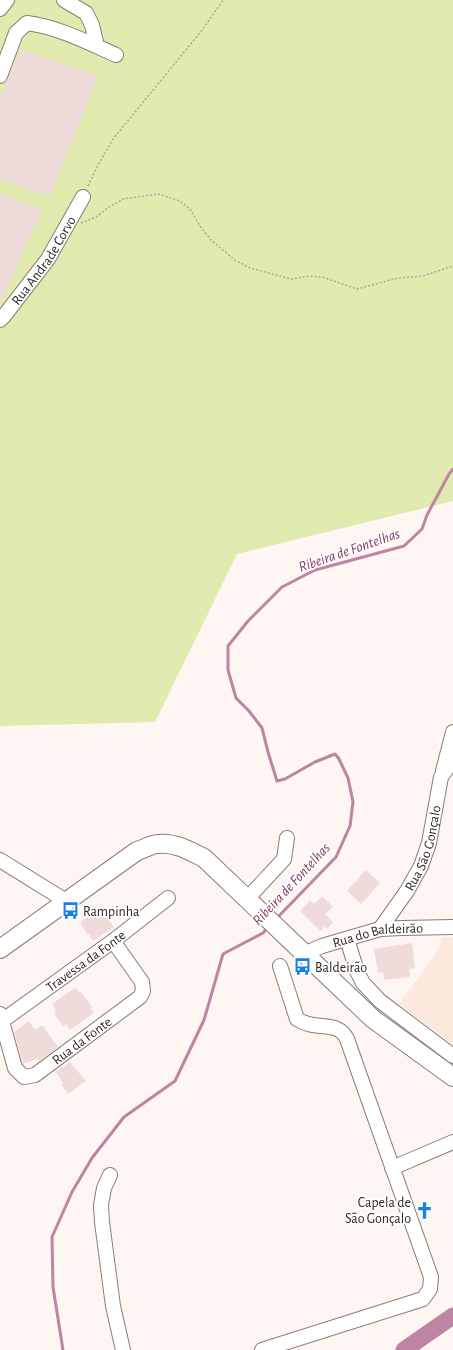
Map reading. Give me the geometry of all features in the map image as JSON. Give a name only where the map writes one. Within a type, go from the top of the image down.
[{"type":"main road","points":[[0,949],[137,851],[158,844],[172,844],[204,858],[373,1019],[453,1077]]},
{"type":"street","points":[[0,9],[7,0]]},
{"type":"street","points":[[64,0],[86,13],[92,25],[97,46]]},
{"type":"street","points":[[0,76],[16,34],[27,23],[42,25],[68,34],[116,55]]},
{"type":"street","name":"Rua Andrade Corvo","points":[[0,320],[48,259],[83,197]]},
{"type":"street","points":[[441,777],[453,732]]},
{"type":"street","name":"Rua São Gonçalo","points":[[380,930],[407,891],[421,866],[429,843],[441,777],[453,760]]},
{"type":"street","points":[[247,899],[284,859],[287,838]]},
{"type":"street","points":[[0,860],[66,901]]},
{"type":"street","name":"Travessa da Fonte","points":[[1,1017],[113,941],[168,898]]},
{"type":"street","name":"Rua do Baldeirão","points":[[304,954],[322,946],[380,930],[453,927]]},
{"type":"street","points":[[348,939],[357,971],[368,988],[380,1001],[453,1056]]},
{"type":"street","name":"Rua da Fonte","points":[[1,1017],[15,1068],[24,1077],[35,1075],[140,997],[143,991],[142,982],[113,941]]},
{"type":"street","points":[[262,1350],[424,1299],[430,1289],[431,1277],[348,1039],[344,1032],[333,1027],[311,1026],[304,1024],[297,1019],[280,966]]},
{"type":"street","points":[[392,1168],[453,1142]]},
{"type":"street","points":[[110,1175],[104,1188],[101,1205],[102,1222],[113,1306],[123,1350]]},
{"type":"path","points":[[83,197],[97,167],[113,139],[203,29],[223,0]]},
{"type":"path","points":[[68,224],[84,223],[123,199],[158,194],[180,201],[190,209],[200,226],[211,240],[234,260],[250,268],[292,279],[309,276],[322,276],[357,289],[398,278],[423,276],[453,266]]},
{"type":"shaded area","points":[[453,937],[453,1044],[399,1004],[437,952],[442,938]]},
{"type":"green space","points":[[0,0],[453,0],[453,501],[237,554],[155,722],[0,726]]},
{"type":"building","points":[[20,50],[98,76],[50,196],[0,179],[0,98]]},
{"type":"building","points":[[0,193],[42,210],[0,303]]},
{"type":"building","points":[[366,870],[380,883],[361,904],[347,891]]},
{"type":"building","points":[[322,896],[333,907],[325,914],[333,922],[327,929],[325,926],[321,931],[300,911],[310,900],[314,904]]},
{"type":"building","points":[[102,907],[112,920],[110,921],[114,927],[93,941],[80,922]]},
{"type":"building","points":[[412,943],[415,968],[409,969],[410,977],[384,980],[383,972],[378,973],[374,949]]},
{"type":"building","points":[[76,987],[79,993],[81,992],[92,1007],[90,1008],[94,1013],[70,1030],[66,1024],[63,1026],[54,1014],[56,1013],[54,1011],[56,1010],[52,1004]]},
{"type":"building","points":[[29,1021],[35,1030],[42,1025],[58,1047],[39,1061],[37,1059],[23,1064],[14,1032]]},
{"type":"building","points":[[70,1062],[86,1081],[68,1094],[61,1084],[63,1083],[56,1072]]},
{"type":"waterway","name":"Ribeira de Fontelhas","points":[[276,919],[336,857],[350,826],[353,802],[348,778],[335,754],[315,762],[285,779],[277,781],[262,728],[249,711],[236,698],[228,670],[228,646],[248,621],[282,587],[315,570],[404,546],[422,529],[427,515],[453,469]]},
{"type":"waterway","name":"Ribeira de Fontelhas","points":[[63,1350],[53,1287],[52,1237],[72,1192],[92,1158],[124,1117],[175,1081],[204,1020],[223,954],[263,933],[268,927]]},
{"type":"waterway","points":[[404,1350],[453,1316]]},
{"type":"place","name":"Rampinha","points":[[70,911]]},
{"type":"place","name":"Baldeirão","points":[[302,967]]},
{"type":"place","name":"Capela de São Gonçalo","points":[[424,1210]]}]
